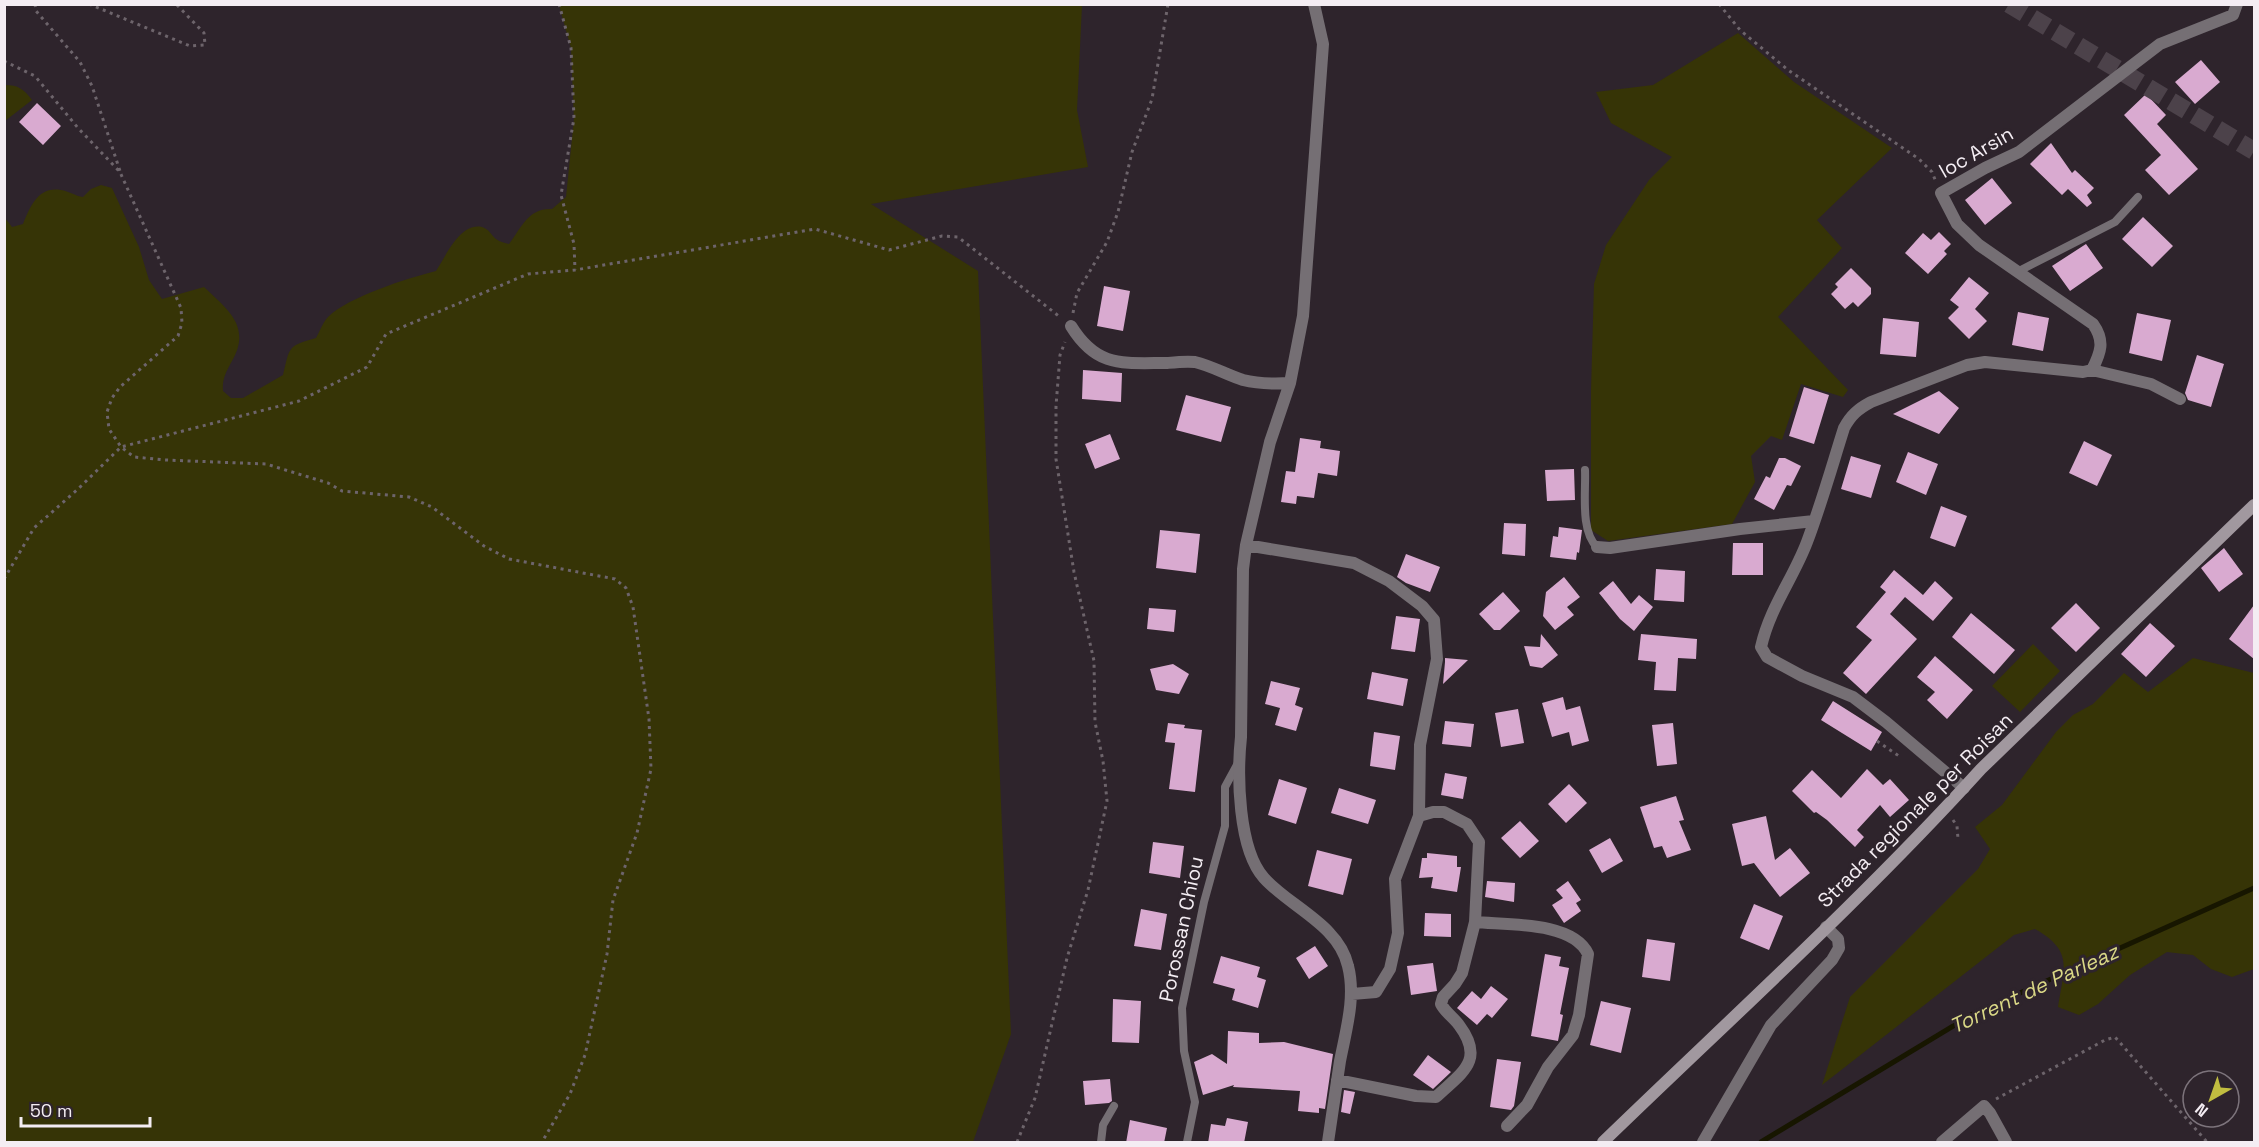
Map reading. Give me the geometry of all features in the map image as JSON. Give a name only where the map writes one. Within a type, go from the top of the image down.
[{"type":"main road","name":"Strada regionale per Roisan","points":[[1603,1143],[1944,811],[1981,769],[2254,505]]},
{"type":"street","name":"Porossan Chiou","points":[[1314,4],[1323,44],[1303,316],[1290,383],[1270,442],[1246,545],[1243,569],[1239,762],[1246,843],[1253,864],[1264,879],[1331,934],[1340,946],[1348,965],[1352,994],[1328,1143]]},
{"type":"street","name":"loc Arsin","points":[[2092,370],[2102,344],[2100,334],[2093,324],[1979,245],[1957,224],[1941,193],[2019,152],[2160,44],[2233,15],[2236,4]]},
{"type":"street","points":[[1071,326],[1082,344],[1100,357],[1123,363],[1192,362],[1211,366],[1241,379],[1261,384],[1290,383]]},
{"type":"street","points":[[1964,788],[1886,722],[1853,698],[1767,657],[1761,647],[1782,591],[1806,544],[1844,428],[1851,416],[1864,406],[1967,365],[1984,362],[2083,372],[2092,370],[2151,384],[2180,399]]},
{"type":"street","points":[[1597,547],[1610,548],[1814,521]]},
{"type":"street","points":[[1246,545],[1353,563],[1389,581],[1422,606],[1434,620],[1437,659],[1420,745],[1419,816],[1395,879],[1398,933],[1390,969],[1376,992],[1352,994]]},
{"type":"street","points":[[1337,1080],[1416,1096],[1436,1097],[1466,1070],[1473,1051],[1469,1038],[1441,1004],[1443,997],[1462,973],[1475,922],[1479,842],[1467,824],[1444,812],[1419,816]]},
{"type":"street","points":[[1475,922],[1549,928],[1577,940],[1588,954],[1579,1015],[1573,1035],[1548,1067],[1527,1105],[1507,1126]]},
{"type":"street","points":[[1703,1143],[1771,1025],[1832,960],[1839,948],[1838,939],[1826,927]]},
{"type":"street","points":[[1942,1143],[1984,1106],[2006,1143]]},
{"type":"lane","points":[[2017,272],[2115,222],[2138,197]]},
{"type":"lane","points":[[1585,470],[1587,531],[1591,541],[1597,547]]},
{"type":"lane","name":"Porossan Chiou","points":[[1187,1143],[1195,1102],[1184,1052],[1182,1008],[1203,902],[1225,826],[1225,787],[1239,762]]},
{"type":"lane","points":[[1101,1143],[1103,1125],[1114,1106]]},
{"type":"path","points":[[36,4],[36,11],[80,62],[92,86],[120,172],[181,308],[182,322],[177,336],[120,387],[111,398],[107,412],[109,429],[121,447],[134,457],[266,464],[328,483],[342,491],[410,497],[432,507],[484,546],[509,559],[615,579],[626,588],[633,607],[649,719],[651,769],[638,832],[613,900],[607,954],[585,1054],[570,1094],[542,1143]]},
{"type":"path","points":[[89,4],[190,46],[205,45],[204,33],[176,4]]},
{"type":"path","points":[[199,4],[213,4]]},
{"type":"path","points":[[559,4],[571,48],[574,118],[561,195],[574,244],[575,270]]},
{"type":"path","points":[[1017,1143],[1035,1098],[1067,958],[1088,890],[1107,801],[1103,761],[1095,722],[1094,662],[1074,572],[1056,459],[1056,406],[1060,355],[1071,326],[1077,293],[1107,242],[1118,212],[1132,152],[1152,99],[1168,4]]},
{"type":"path","points":[[1719,4],[1740,30],[1788,70],[1919,159],[1932,172],[1941,193]]},
{"type":"path","points":[[4,61],[35,76],[120,172]]},
{"type":"path","points":[[4,579],[34,528],[121,447],[299,401],[367,367],[386,334],[528,274],[575,270],[815,229],[889,250],[942,236],[958,237],[1071,326]]},
{"type":"path","points":[[1877,741],[1899,756]]},
{"type":"path","points":[[1944,811],[1957,826],[1958,839]]},
{"type":"path","points":[[1984,1106],[2105,1040],[2115,1037],[2207,1143]]},
{"type":"shaded area","points":[[559,5],[1082,5],[1077,110],[1088,167],[871,204],[978,271],[1011,1034],[973,1142],[5,1142],[5,218],[12,227],[23,224],[36,199],[46,191],[61,190],[83,197],[91,189],[101,185],[112,188],[139,247],[149,280],[162,299],[204,287],[234,319],[239,338],[237,349],[225,376],[223,391],[231,398],[243,398],[283,375],[291,349],[300,343],[316,338],[326,319],[349,302],[379,289],[436,271],[460,235],[474,227],[482,227],[498,240],[509,244],[531,215],[552,209],[566,197],[574,119],[571,48]]},
{"type":"shaded area","points":[[1738,33],[1794,82],[1892,148],[1817,220],[1842,248],[1778,317],[1848,390],[1843,397],[1801,384],[1782,440],[1771,436],[1751,456],[1755,482],[1732,524],[1608,541],[1591,530],[1594,284],[1606,245],[1649,180],[1672,157],[1611,123],[1596,92],[1653,85]]},
{"type":"shaded area","points":[[5,85],[20,88],[32,100],[5,121]]},
{"type":"shaded area","points":[[2033,644],[2060,671],[2020,712],[1992,686]]},
{"type":"shaded area","points":[[2193,658],[2254,673],[2254,969],[2232,977],[2211,969],[2193,955],[2167,952],[2130,975],[2098,1004],[2079,1015],[2058,1007],[2064,971],[2061,953],[2056,945],[2035,929],[2014,935],[1822,1085],[1850,997],[1978,869],[1990,849],[1975,827],[2002,805],[2056,732],[2073,715],[2093,704],[2124,673],[2148,692]]},
{"type":"building","points":[[2201,60],[2220,82],[2195,104],[2175,82]]},
{"type":"building","points":[[2146,94],[2166,115],[2157,124],[2198,169],[2169,195],[2145,170],[2161,155],[2124,115]]},
{"type":"building","points":[[37,103],[61,126],[43,145],[19,122]]},
{"type":"building","points":[[2051,143],[2072,173],[2075,170],[2094,188],[2087,195],[2092,203],[2087,207],[2068,189],[2062,195],[2030,164]]},
{"type":"building","points":[[1992,178],[2012,203],[1985,225],[1965,200]]},
{"type":"building","points":[[2143,217],[2173,246],[2152,267],[2122,239]]},
{"type":"building","points":[[1939,232],[1951,244],[1944,251],[1947,254],[1928,274],[1905,253],[1923,233],[1931,240]]},
{"type":"building","points":[[2086,244],[2103,268],[2070,291],[2052,266]]},
{"type":"building","points":[[1851,268],[1871,288],[1871,294],[1858,307],[1853,302],[1845,309],[1831,294],[1838,287],[1835,284]]},
{"type":"building","points":[[1969,277],[1989,293],[1975,309],[1987,321],[1969,339],[1948,318],[1959,307],[1950,300]]},
{"type":"building","points":[[1104,286],[1130,291],[1123,331],[1097,326]]},
{"type":"building","points":[[2018,312],[2049,318],[2043,351],[2012,345]]},
{"type":"building","points":[[2137,313],[2171,320],[2162,361],[2129,353]]},
{"type":"building","points":[[1883,318],[1919,322],[1916,357],[1880,354]]},
{"type":"building","points":[[2197,355],[2224,364],[2211,407],[2188,400],[2185,393]]},
{"type":"building","points":[[1083,370],[1122,373],[1121,402],[1082,399]]},
{"type":"building","points":[[1804,387],[1829,395],[1814,444],[1789,436]]},
{"type":"building","points":[[1939,391],[1959,408],[1939,434],[1893,414]]},
{"type":"building","points":[[1186,395],[1231,407],[1221,442],[1176,430]]},
{"type":"building","points":[[1110,434],[1120,459],[1095,469],[1085,444]]},
{"type":"building","points":[[1300,438],[1321,441],[1320,448],[1340,451],[1337,476],[1318,473],[1314,498],[1297,496],[1296,504],[1281,502],[1286,471],[1295,472]]},
{"type":"building","points":[[2084,441],[2112,455],[2097,486],[2069,473]]},
{"type":"building","points":[[1908,452],[1938,464],[1926,495],[1896,482]]},
{"type":"building","points":[[1851,456],[1881,465],[1871,498],[1841,489]]},
{"type":"building","points":[[1779,458],[1785,458],[1801,466],[1791,486],[1787,485],[1774,510],[1754,499],[1766,476],[1770,478]]},
{"type":"building","points":[[1574,469],[1575,500],[1547,501],[1545,470]]},
{"type":"building","points":[[1941,506],[1967,516],[1955,547],[1930,538]]},
{"type":"building","points":[[1504,523],[1526,524],[1525,556],[1502,554]]},
{"type":"building","points":[[1559,527],[1582,530],[1576,560],[1550,557],[1553,536],[1558,537]]},
{"type":"building","points":[[1160,530],[1200,534],[1196,573],[1156,568]]},
{"type":"building","points":[[1733,543],[1763,543],[1763,575],[1732,575]]},
{"type":"building","points":[[2224,548],[2243,574],[2219,592],[2201,568]]},
{"type":"building","points":[[1406,554],[1440,567],[1430,592],[1397,577]]},
{"type":"building","points":[[1656,569],[1685,571],[1684,602],[1654,600]]},
{"type":"building","points":[[1894,570],[1923,595],[1935,581],[1953,598],[1933,621],[1905,597],[1890,614],[1917,639],[1866,694],[1843,673],[1872,640],[1856,627],[1886,592],[1880,587]]},
{"type":"building","points":[[1564,577],[1580,597],[1567,607],[1574,615],[1555,630],[1543,616],[1546,592]]},
{"type":"building","points":[[1613,581],[1631,604],[1639,595],[1653,607],[1634,631],[1620,619],[1599,593]]},
{"type":"building","points":[[1503,592],[1520,611],[1500,630],[1494,630],[1479,614]]},
{"type":"building","points":[[2076,603],[2100,628],[2076,652],[2051,628]]},
{"type":"building","points":[[2254,605],[2254,659],[2229,639]]},
{"type":"building","points":[[1149,608],[1176,610],[1174,632],[1147,629]]},
{"type":"building","points":[[1971,613],[2015,650],[1994,674],[1952,637]]},
{"type":"building","points":[[1396,616],[1420,619],[1415,652],[1391,649]]},
{"type":"building","points":[[2150,623],[2175,646],[2146,677],[2121,654]]},
{"type":"building","points":[[1541,634],[1558,655],[1542,668],[1530,666],[1524,646],[1540,647]]},
{"type":"building","points":[[1641,634],[1697,639],[1696,659],[1678,658],[1676,691],[1654,690],[1656,662],[1638,660]]},
{"type":"building","points":[[1935,656],[1973,690],[1947,719],[1927,700],[1935,692],[1917,677]]},
{"type":"building","points":[[1445,658],[1468,660],[1443,684],[1445,662]]},
{"type":"building","points":[[1173,664],[1189,674],[1179,694],[1156,690],[1150,669]]},
{"type":"building","points":[[1372,672],[1408,679],[1403,706],[1367,699]]},
{"type":"building","points":[[1271,681],[1300,688],[1295,705],[1303,708],[1296,731],[1275,725],[1280,708],[1265,704]]},
{"type":"building","points":[[1563,697],[1566,710],[1580,706],[1589,741],[1572,746],[1569,732],[1552,737],[1542,703]]},
{"type":"building","points":[[1833,701],[1882,732],[1871,751],[1821,720]]},
{"type":"building","points":[[1518,709],[1524,743],[1501,747],[1495,713]]},
{"type":"building","points":[[1445,721],[1474,724],[1471,747],[1442,744]]},
{"type":"building","points":[[1168,723],[1202,730],[1195,792],[1169,789],[1175,743],[1165,742]]},
{"type":"building","points":[[1673,723],[1677,764],[1657,766],[1652,725]]},
{"type":"building","points":[[1374,732],[1400,736],[1395,770],[1370,766]]},
{"type":"building","points":[[1867,769],[1883,785],[1890,779],[1909,800],[1890,817],[1880,805],[1857,830],[1864,837],[1855,847],[1827,820],[1816,812],[1814,813],[1792,791],[1812,770],[1841,798]]},
{"type":"building","points":[[1445,773],[1467,777],[1463,799],[1441,795]]},
{"type":"building","points":[[1279,779],[1307,788],[1296,824],[1268,815]]},
{"type":"building","points":[[1569,784],[1587,803],[1566,823],[1548,804]]},
{"type":"building","points":[[1339,788],[1376,800],[1368,824],[1331,813]]},
{"type":"building","points":[[1676,796],[1684,820],[1679,821],[1691,850],[1667,858],[1662,846],[1654,848],[1640,807]]},
{"type":"building","points":[[1766,816],[1775,860],[1790,848],[1810,873],[1780,897],[1754,863],[1742,866],[1732,824]]},
{"type":"building","points":[[1520,821],[1539,841],[1520,858],[1501,838]]},
{"type":"building","points":[[1610,838],[1623,861],[1602,873],[1589,850]]},
{"type":"building","points":[[1153,842],[1184,846],[1180,878],[1149,873]]},
{"type":"building","points":[[1317,850],[1352,859],[1343,895],[1308,886]]},
{"type":"building","points":[[1427,853],[1457,856],[1457,867],[1461,867],[1457,892],[1431,888],[1433,877],[1419,878],[1422,858],[1427,858]]},
{"type":"building","points":[[1487,881],[1515,883],[1514,902],[1485,897]]},
{"type":"building","points":[[1568,881],[1581,900],[1576,903],[1581,911],[1564,923],[1552,905],[1563,898],[1556,890]]},
{"type":"building","points":[[1754,904],[1783,916],[1769,950],[1740,938]]},
{"type":"building","points":[[1141,909],[1167,914],[1161,950],[1134,946]]},
{"type":"building","points":[[1425,913],[1451,914],[1451,937],[1424,936]]},
{"type":"building","points":[[1647,939],[1675,943],[1670,981],[1642,977]]},
{"type":"building","points":[[1315,946],[1328,966],[1309,979],[1296,958]]},
{"type":"building","points":[[1545,954],[1561,957],[1559,966],[1569,968],[1560,1014],[1563,1015],[1558,1041],[1531,1036]]},
{"type":"building","points":[[1221,956],[1260,967],[1257,977],[1266,980],[1258,1008],[1232,1000],[1235,989],[1213,983]]},
{"type":"building","points":[[1433,963],[1437,991],[1411,995],[1407,966]]},
{"type":"building","points":[[1491,986],[1508,999],[1492,1018],[1487,1014],[1477,1025],[1457,1008],[1472,991],[1481,999]]},
{"type":"building","points":[[1113,999],[1141,1001],[1139,1043],[1112,1042]]},
{"type":"building","points":[[1601,1001],[1631,1008],[1621,1053],[1590,1045]]},
{"type":"building","points":[[1228,1031],[1259,1033],[1259,1043],[1284,1042],[1333,1054],[1325,1109],[1319,1108],[1319,1113],[1298,1111],[1300,1091],[1233,1087],[1234,1085],[1203,1095],[1194,1062],[1212,1054],[1227,1064]]},
{"type":"building","points":[[1428,1055],[1451,1072],[1433,1089],[1413,1075]]},
{"type":"building","points":[[1497,1059],[1521,1062],[1514,1106],[1511,1110],[1490,1107]]},
{"type":"building","points":[[1110,1079],[1112,1101],[1085,1105],[1083,1081]]},
{"type":"building","points":[[1344,1090],[1355,1092],[1350,1114],[1341,1112]]},
{"type":"building","points":[[1227,1118],[1248,1122],[1244,1143],[1208,1143],[1211,1124],[1225,1126]]},
{"type":"building","points":[[1130,1120],[1167,1128],[1164,1143],[1126,1143]]},
{"type":"waterway","name":"Torrent de Parleaz","points":[[1761,1142],[1973,1014],[2254,888]]},
{"type":"tunnel","points":[[2009,4],[2254,151]]}]
